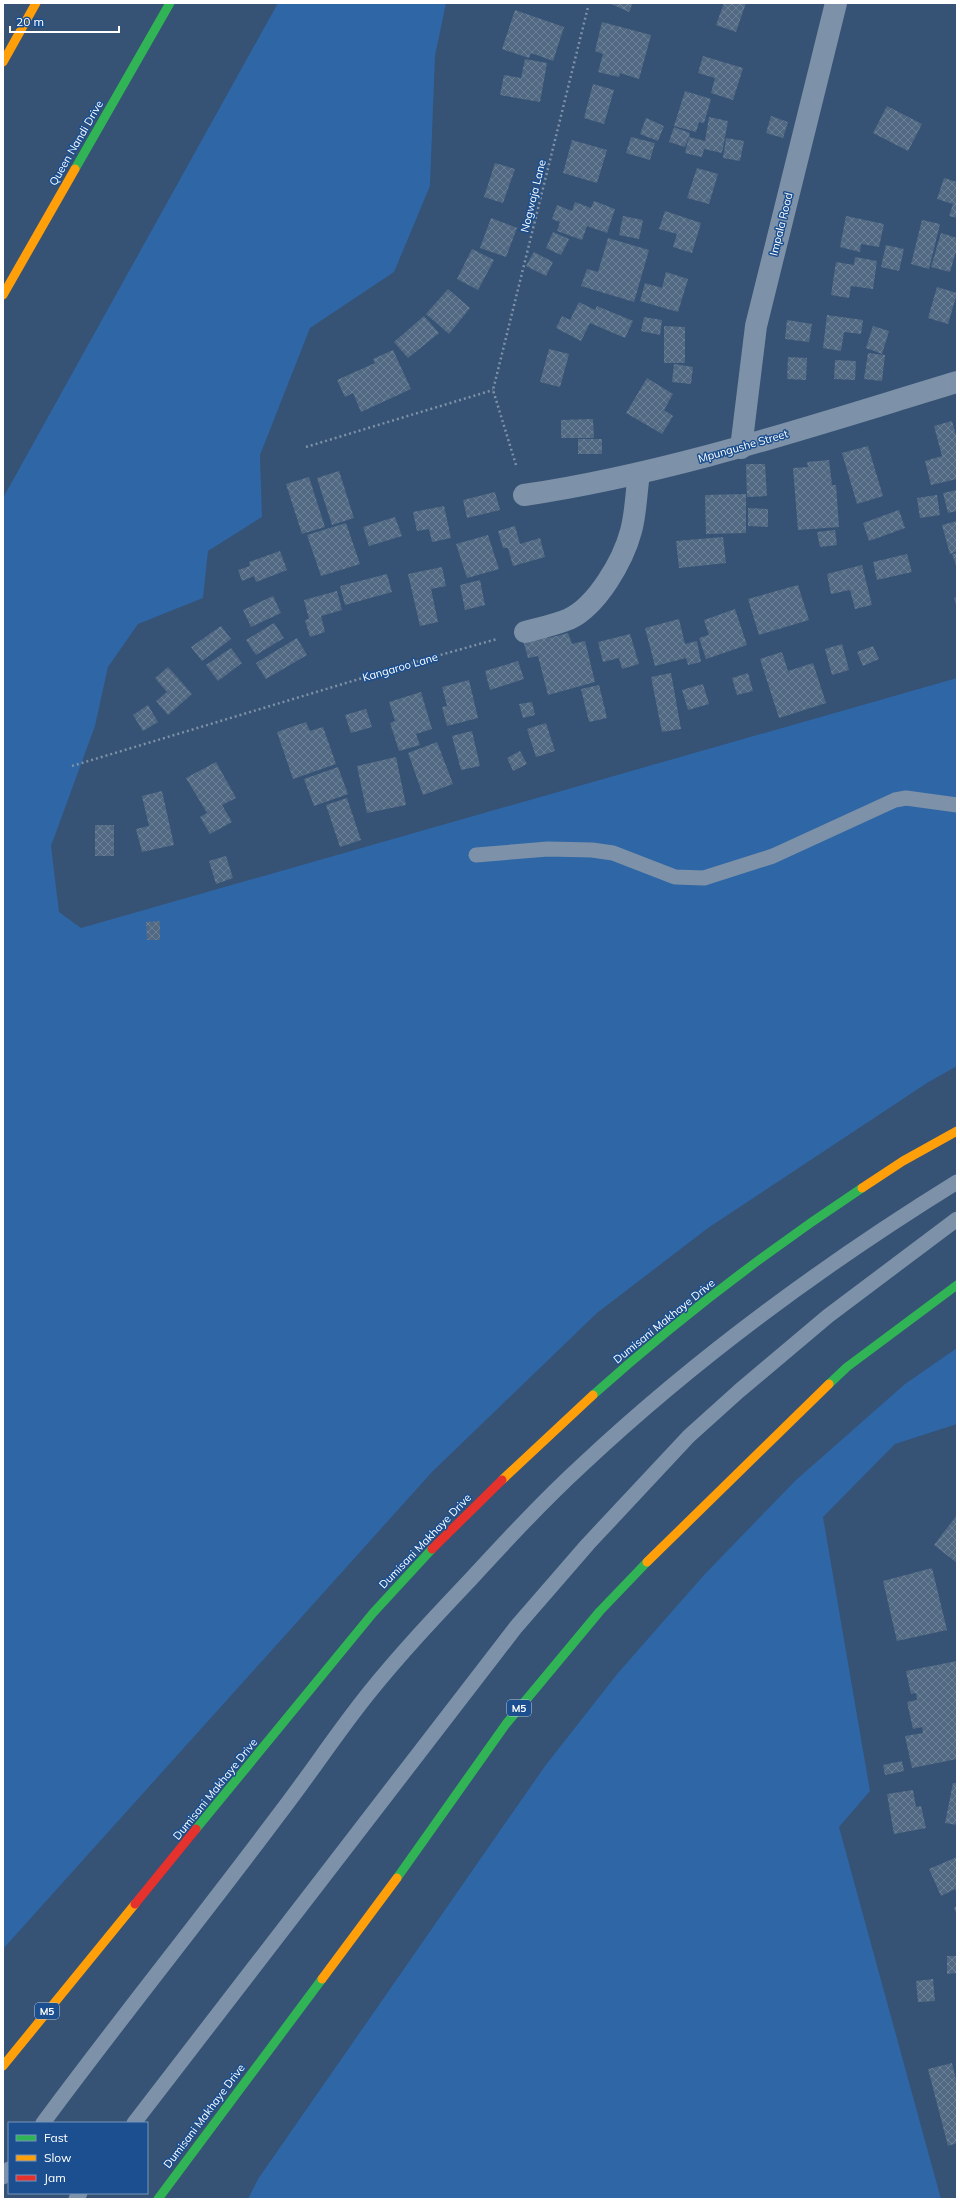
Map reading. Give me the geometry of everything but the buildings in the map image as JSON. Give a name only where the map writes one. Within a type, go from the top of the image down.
[{"type":"main road","points":[[3,62],[36,3]]},
{"type":"main road","name":"Queen Nandi Drive","points":[[3,294],[170,3]]},
{"type":"main road","name":"Dumisani Makhaye Drive","points":[[4,2064],[373,1613],[453,1528],[546,1437],[621,1370],[688,1314],[820,1216],[903,1161],[957,1131]]},
{"type":"main road","name":"Dumisani Makhaye Drive","points":[[158,2199],[378,1904],[506,1724],[591,1622],[661,1547],[847,1367],[957,1285]]},
{"type":"street","name":"Impala Road","points":[[741,448],[756,326],[836,3]]},
{"type":"street","name":"Mpungushe Street","points":[[524,494],[579,487],[639,474],[741,448],[957,382]]},
{"type":"street","points":[[525,632],[568,619],[581,611],[602,588],[625,550],[631,531],[639,474]]},
{"type":"lane","points":[[476,855],[548,849],[592,850],[613,853],[675,877],[704,878],[773,856],[895,800],[906,798],[957,805]]},
{"type":"lane","points":[[44,2122],[105,2038],[277,1818],[367,1696],[412,1643],[519,1527],[581,1466],[681,1376],[748,1324],[831,1263],[957,1182]]},
{"type":"lane","points":[[135,2122],[516,1627],[588,1544],[689,1436],[739,1391],[828,1316],[957,1219]]},
{"type":"path","name":"Nogwaja Lane","points":[[493,390],[588,7]]},
{"type":"path","points":[[306,447],[493,390],[524,494]]},
{"type":"path","name":"Kangaroo Lane","points":[[72,766],[412,663],[525,632]]},
{"type":"shaded area","points":[[278,3],[446,3],[435,56],[430,186],[394,272],[310,328],[260,455],[262,517],[208,551],[203,598],[138,624],[108,667],[95,726],[51,846],[59,912],[81,928],[957,678],[957,1066],[927,1083],[708,1228],[597,1313],[432,1472],[3,1949],[3,498]]},
{"type":"shaded area","points":[[957,1348],[957,1424],[895,1444],[823,1517],[870,1791],[839,1827],[941,2199],[248,2199],[258,2179],[545,1766],[618,1673],[704,1575],[796,1480],[905,1384]]},
{"type":"traffic: fast","points":[[75,169],[170,3]]},
{"type":"traffic: fast","points":[[593,1395],[658,1339],[724,1286],[792,1236],[862,1188]]},
{"type":"traffic: fast","points":[[829,1384],[847,1367],[957,1285]]},
{"type":"traffic: fast","points":[[196,1829],[373,1613],[432,1549]]},
{"type":"traffic: fast","points":[[397,1878],[506,1724],[600,1611],[647,1562]]},
{"type":"traffic: fast","points":[[158,2199],[322,1979]]},
{"type":"traffic: slow","points":[[3,62],[36,3]]},
{"type":"traffic: slow","points":[[3,295],[75,169]]},
{"type":"traffic: slow","points":[[862,1188],[903,1161],[957,1131]]},
{"type":"traffic: slow","points":[[647,1562],[829,1384]]},
{"type":"traffic: slow","points":[[502,1480],[593,1395]]},
{"type":"traffic: slow","points":[[322,1979],[397,1878]]},
{"type":"traffic: slow","points":[[3,2066],[135,1904]]},
{"type":"traffic: jam","points":[[432,1549],[502,1480]]},
{"type":"traffic: jam","points":[[135,1904],[196,1829]]}]
